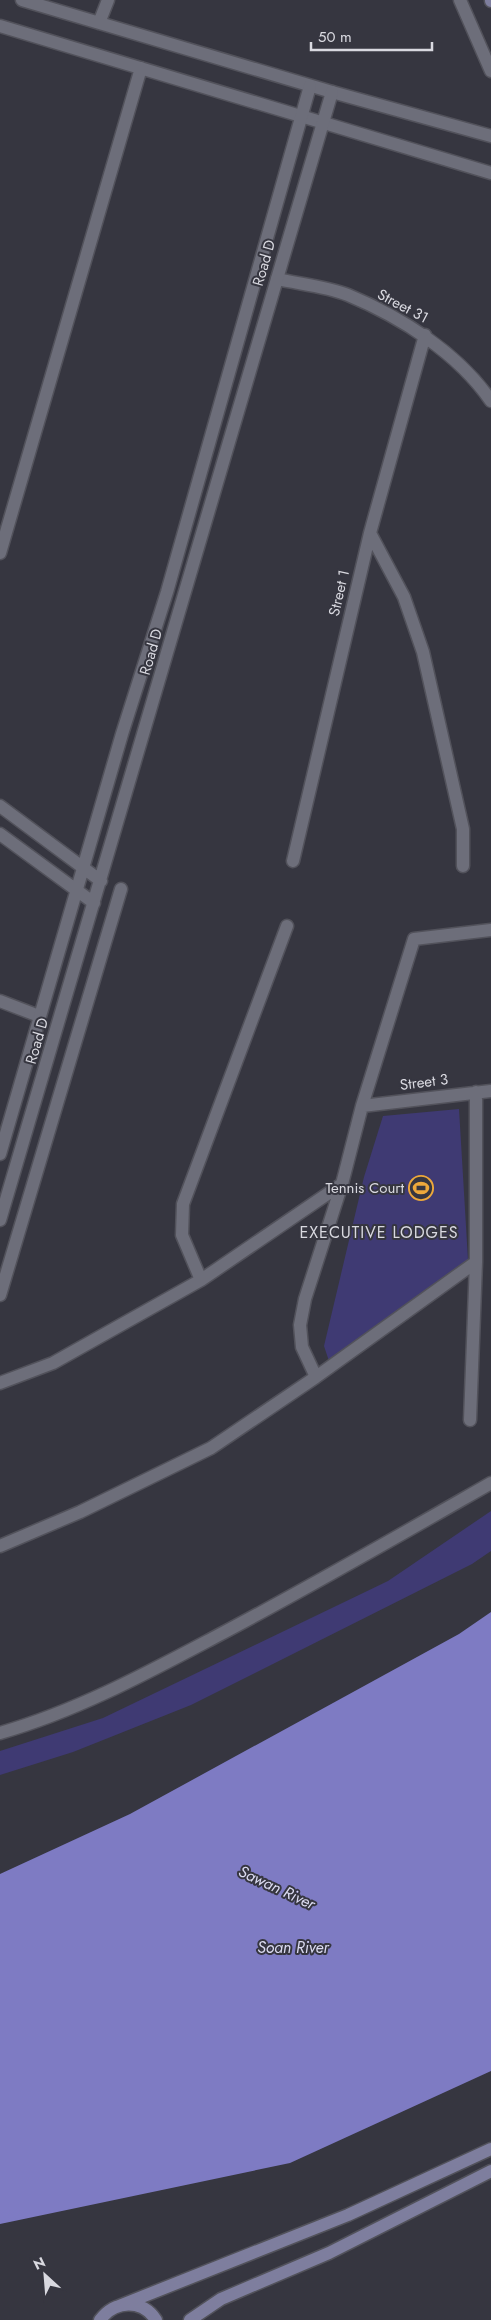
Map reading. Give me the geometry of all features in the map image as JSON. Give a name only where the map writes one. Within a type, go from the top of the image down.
[{"type":"main road","points":[[100,2320],[110,2309],[348,2216],[491,2148]]},
{"type":"main road","points":[[190,2320],[220,2299],[329,2253],[491,2171]]},
{"type":"main road","points":[[119,2306],[131,2304],[142,2307],[156,2320]]},
{"type":"street","points":[[22,0],[310,86],[491,136]]},
{"type":"street","points":[[99,23],[108,0]]},
{"type":"street","points":[[460,0],[491,71]]},
{"type":"street","points":[[0,26],[491,174]]},
{"type":"street","points":[[0,553],[141,68]]},
{"type":"street","name":"Road D","points":[[0,1154],[39,1016],[236,355],[310,86]]},
{"type":"street","name":"Road D","points":[[0,1220],[332,92]]},
{"type":"street","name":"Street 31","points":[[276,279],[347,294],[425,335],[476,380],[491,400]]},
{"type":"street","name":"Street 1","points":[[293,861],[370,532],[425,335]]},
{"type":"street","points":[[370,532],[404,597],[422,652],[462,829],[463,866]]},
{"type":"street","points":[[0,806],[100,881]]},
{"type":"street","points":[[0,834],[94,903]]},
{"type":"street","points":[[0,1295],[121,889]]},
{"type":"street","points":[[202,1280],[182,1235],[183,1204],[288,926]]},
{"type":"street","points":[[316,1377],[302,1347],[300,1325],[305,1299],[342,1184],[362,1106],[414,939],[491,930]]},
{"type":"street","points":[[0,1001],[39,1016]]},
{"type":"street","name":"Street 3","points":[[362,1106],[491,1091]]},
{"type":"street","points":[[470,1420],[476,1262],[476,1092]]},
{"type":"street","points":[[0,1382],[53,1363],[202,1280],[342,1184]]},
{"type":"street","points":[[0,1546],[80,1512],[211,1448],[316,1377],[476,1262]]},
{"type":"street","points":[[0,1733],[34,1722],[128,1684],[314,1585],[491,1483]]},
{"type":"shaded area","points":[[459,1109],[468,1260],[329,1361],[324,1346],[364,1177],[383,1116]]},
{"type":"shaded area","points":[[491,1511],[491,1551],[472,1564],[191,1705],[73,1752],[0,1775],[0,1751],[103,1718],[388,1581]]},
{"type":"water","name":"Soan River","points":[[491,1612],[491,2071],[290,2163],[0,2224],[0,1874],[130,1814],[459,1634]]},
{"type":"place","name":"Tennis Court","points":[[421,1188]]},
{"type":"district","name":"EXECUTIVE LODGES","points":[[379,1232]]},
{"type":"water label","name":"Sawan River","points":[[277,1887]]}]
